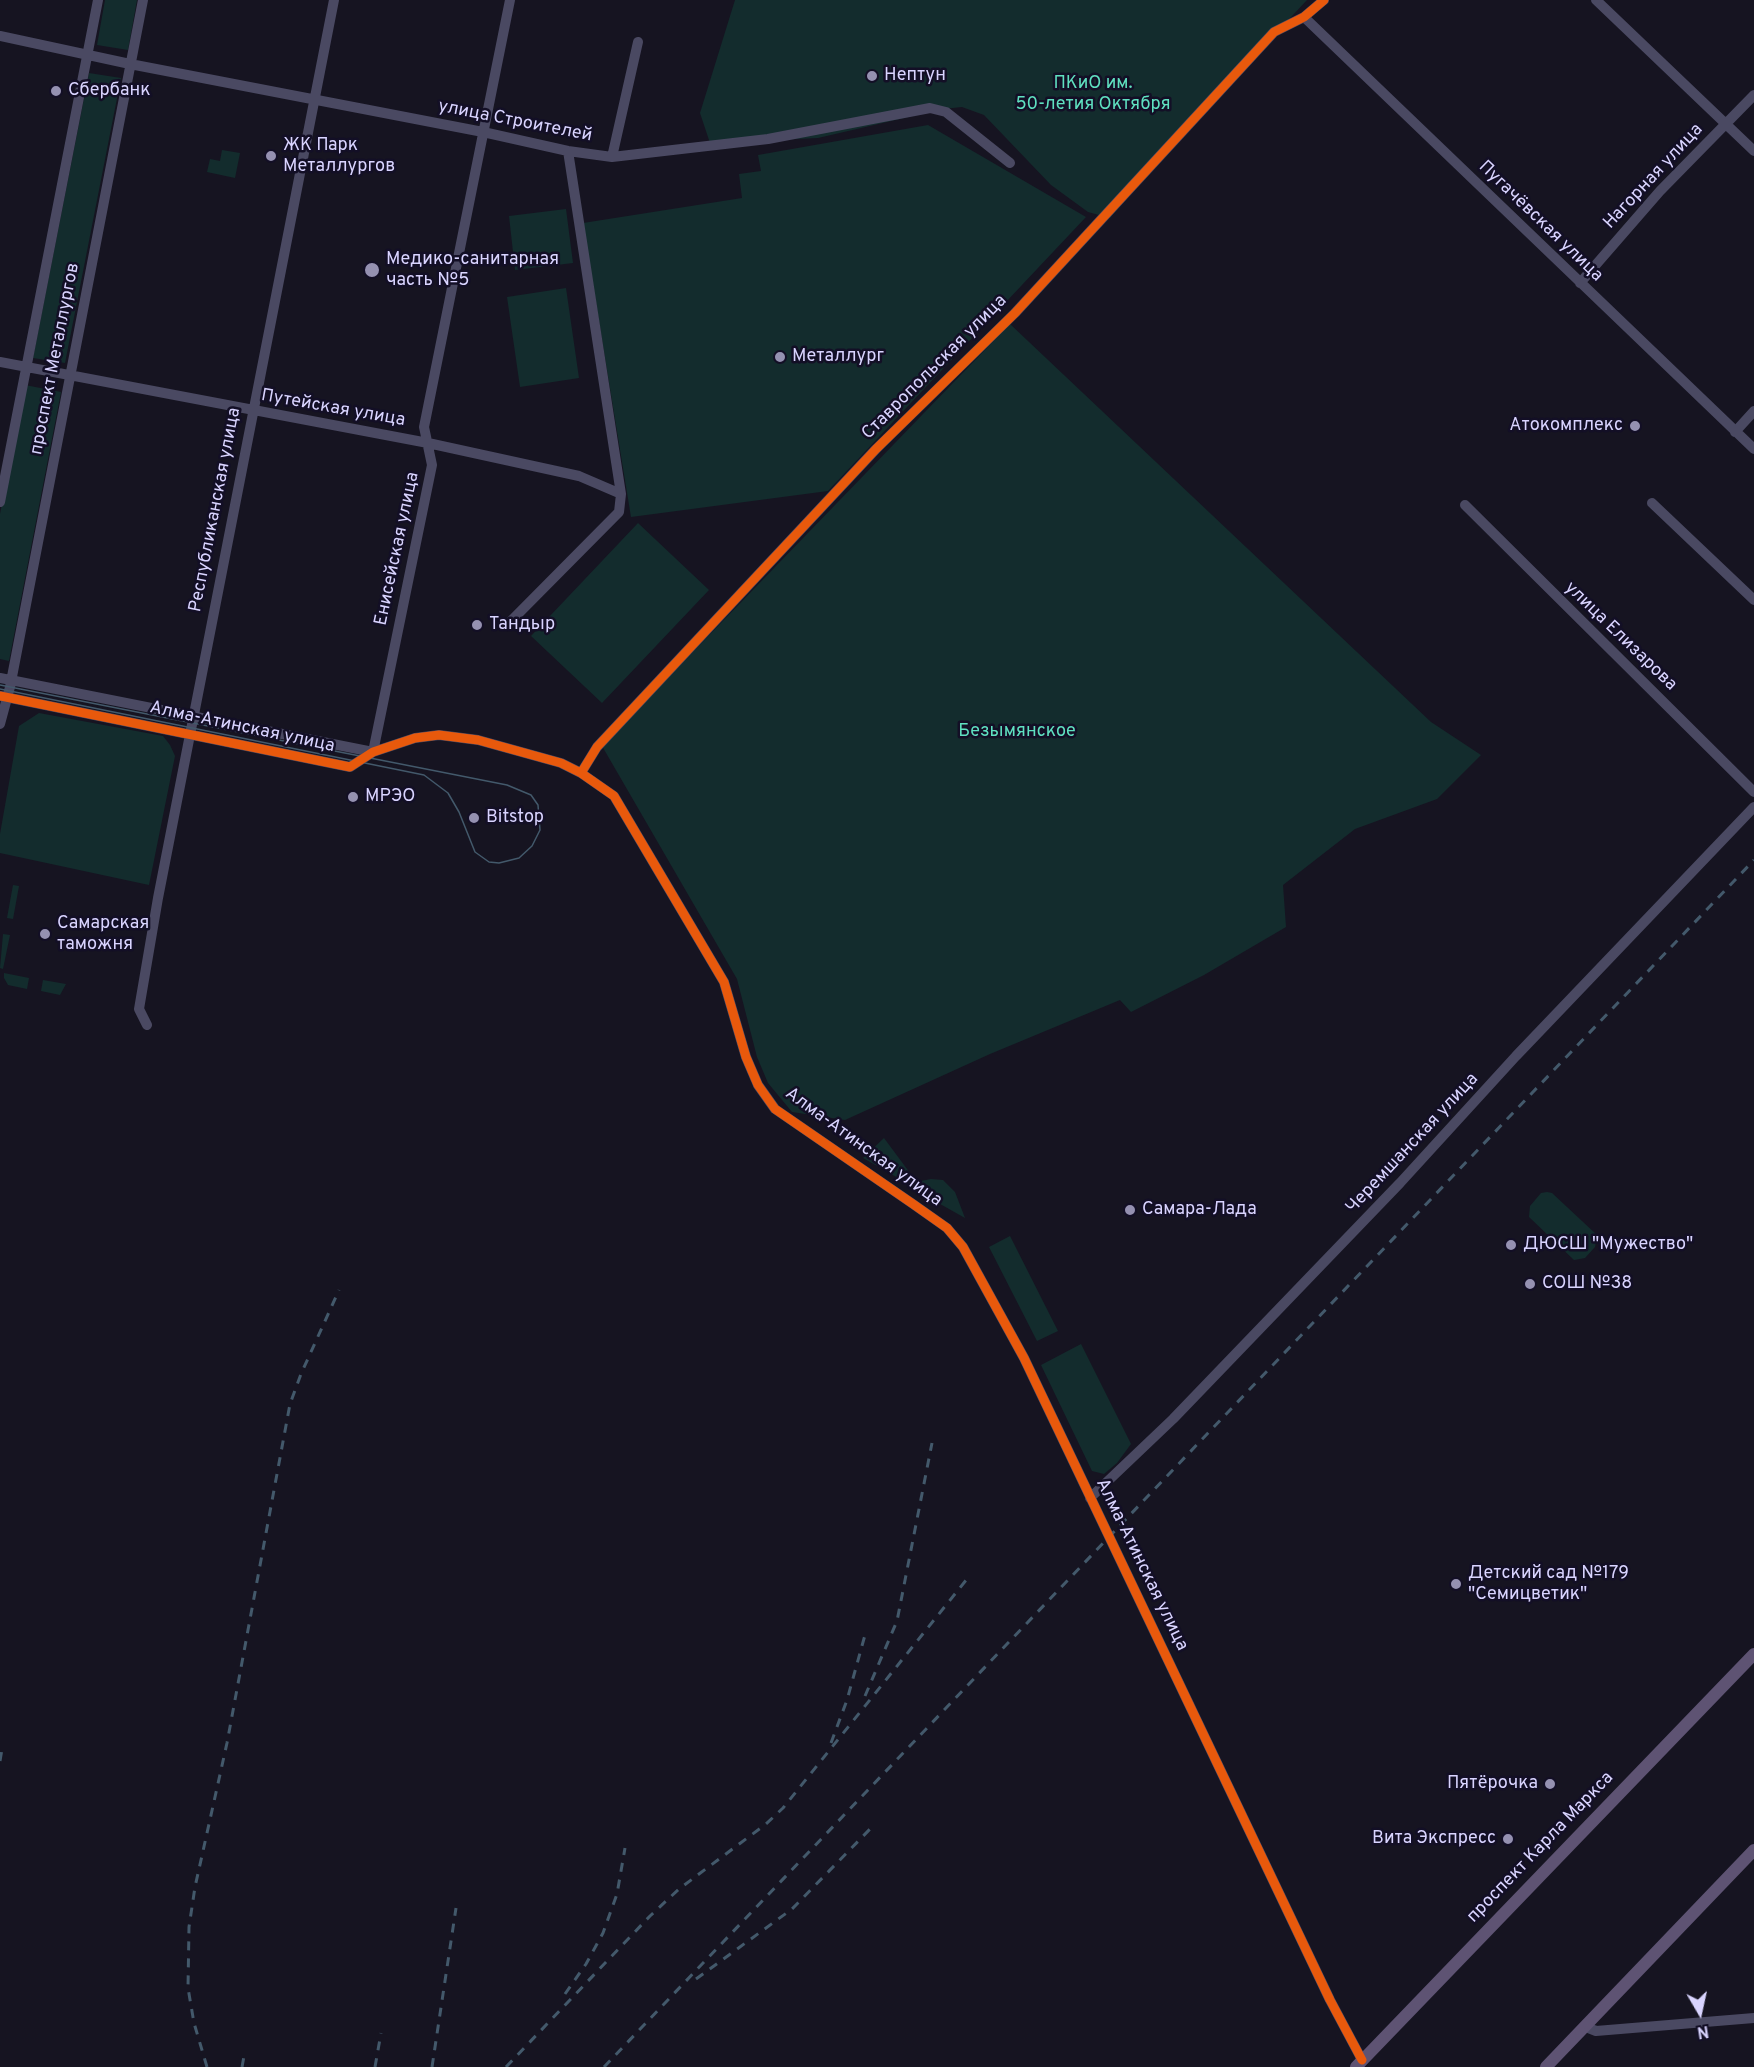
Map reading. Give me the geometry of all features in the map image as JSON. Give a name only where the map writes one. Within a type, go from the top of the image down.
[{"type":"main road","name":"проспект Карла Маркса","points":[[1361,2065],[1754,1654]]},
{"type":"main road","points":[[1546,2067],[1754,1850]]},
{"type":"street","name":"проспект Металлургов","points":[[0,502],[98,0]]},
{"type":"street","name":"проспект Металлургов","points":[[0,723],[5,679],[70,376],[142,0]]},
{"type":"street","name":"Республиканская улица","points":[[147,1025],[139,1009],[251,412],[334,0]]},
{"type":"street","name":"Енисейская улица","points":[[373,752],[432,465],[424,427],[510,0]]},
{"type":"street","name":"Ставропольская улица","points":[[581,773],[597,747],[876,450],[1015,313],[1274,32],[1304,17],[1324,0]]},
{"type":"street","points":[[1596,0],[1754,151]]},
{"type":"street","name":"Пугачёвская улица","points":[[1304,17],[1754,450]]},
{"type":"street","name":"улица Строителей","points":[[0,36],[568,151],[612,157],[768,139],[930,108],[946,112],[1010,163]]},
{"type":"street","points":[[612,157],[638,42]]},
{"type":"street","name":"Нагорная улица","points":[[1580,283],[1660,191],[1754,95]]},
{"type":"street","points":[[511,621],[619,512],[621,494],[568,151]]},
{"type":"street","name":"Путейская улица","points":[[0,362],[251,412],[428,443],[579,476],[621,494]]},
{"type":"street","points":[[1735,432],[1754,411]]},
{"type":"street","points":[[1652,503],[1754,600]]},
{"type":"street","name":"улица Елизарова","points":[[1465,505],[1754,792]]},
{"type":"street","name":"Алма-Атинская улица","points":[[5,679],[373,752]]},
{"type":"street","name":"Алма-Атинская улица","points":[[3,696],[190,732],[350,767],[373,752],[415,738],[439,735],[499,746],[561,763],[581,773],[614,796],[698,933],[724,982],[746,1057],[758,1085],[775,1109],[914,1204],[946,1228],[963,1247],[1024,1358],[1361,2065]]},
{"type":"street","name":"Черемшанская улица","points":[[1090,1498],[1173,1419],[1400,1183],[1516,1056],[1754,807]]},
{"type":"street","points":[[1586,2027],[1596,2031],[1754,2018]]},
{"type":"green space","points":[[105,0],[137,0],[128,50],[97,45]]},
{"type":"green space","name":"ПКиО им. 50-летия Октября","points":[[735,0],[1307,0],[1203,111],[1110,218],[1088,212],[1051,185],[984,115],[962,107],[943,109],[818,138],[710,143],[700,113]]},
{"type":"green space","points":[[89,73],[121,78],[65,363],[33,358]]},
{"type":"green space","name":"Металлург","points":[[928,125],[1086,217],[828,491],[631,517],[583,223],[742,198],[739,174],[761,171],[758,155]]},
{"type":"green space","points":[[222,150],[240,153],[235,178],[207,172],[210,159],[220,161]]},
{"type":"green space","points":[[566,209],[573,263],[515,270],[509,216]]},
{"type":"green space","points":[[566,288],[579,378],[520,387],[507,297]]},
{"type":"green space","name":"Безымянское","points":[[1010,324],[1431,722],[1481,755],[1437,799],[1355,829],[1283,885],[1286,927],[1204,975],[1131,1012],[1120,1000],[990,1054],[845,1120],[792,1112],[768,1083],[757,1057],[737,979],[602,746]]},
{"type":"green space","points":[[25,385],[61,392],[9,661],[0,659],[0,514]]},
{"type":"green space","points":[[638,523],[709,590],[602,703],[531,636]]},
{"type":"green space","points":[[39,713],[163,736],[170,745],[175,756],[149,885],[0,853],[0,834],[19,726]]},
{"type":"green space","points":[[13,885],[19,886],[13,919],[7,918]]},
{"type":"green space","points":[[3,934],[10,935],[3,969],[0,968]]},
{"type":"green space","points":[[4,973],[29,978],[27,989],[8,985]]},
{"type":"green space","points":[[43,980],[66,984],[60,995],[41,991]]},
{"type":"green space","points":[[884,1138],[910,1173],[898,1178],[863,1158]]},
{"type":"green space","points":[[943,1180],[955,1192],[965,1218],[917,1191],[921,1181]]},
{"type":"green space","points":[[1541,1193],[1552,1193],[1597,1235],[1595,1247],[1585,1258],[1574,1260],[1529,1217],[1530,1206]]},
{"type":"green space","points":[[1010,1236],[1058,1331],[1037,1341],[989,1247]]},
{"type":"green space","points":[[1081,1344],[1131,1444],[1117,1463],[1104,1474],[1092,1471],[1041,1365]]},
{"type":"tram line","points":[[0,685],[507,785],[531,795],[538,805],[540,830],[532,846],[519,858],[499,863],[489,862],[475,852],[459,812],[448,793],[424,775],[0,689]]},
{"type":"railway","points":[[604,2067],[1754,860]]},
{"type":"railway","points":[[207,2067],[194,2023],[188,1988],[189,1927],[195,1887],[227,1743],[290,1404],[339,1290]]},
{"type":"railway","points":[[865,1696],[897,1621],[932,1443]]},
{"type":"railway","points":[[506,2067],[650,1916],[679,1889],[766,1824],[783,1808],[967,1579]]},
{"type":"railway","points":[[831,1743],[847,1700],[865,1635]]},
{"type":"railway","points":[[0,1761],[2,1749]]},
{"type":"railway","points":[[696,1979],[792,1909],[872,1827]]},
{"type":"railway","points":[[565,1994],[586,1964],[603,1933],[617,1894],[625,1848]]},
{"type":"railway","points":[[432,2067],[456,1908]]},
{"type":"railway","points":[[375,2067],[381,2033]]},
{"type":"railway","points":[[242,2067],[244,2056]]},
{"type":"cycle path","points":[[581,773],[597,747],[876,449],[1015,313],[1274,32],[1304,17],[1324,0]]},
{"type":"cycle path","points":[[0,696],[350,767],[373,752],[415,738],[439,735],[478,740],[561,763],[581,773],[614,796],[724,982],[746,1057],[758,1085],[775,1109],[947,1228],[963,1247],[1024,1358],[1330,2000],[1362,2060]]},
{"type":"place","name":"Нептун","points":[[872,76]]},
{"type":"place","name":"Сбербанк","points":[[56,91]]},
{"type":"place","name":"ЖК Парк Металлургов","points":[[271,156]]},
{"type":"place","name":"Медико-санитарная часть №5","points":[[372,270]]},
{"type":"place","name":"Металлург","points":[[780,357]]},
{"type":"place","name":"Атокомплекс","points":[[1635,426]]},
{"type":"place","name":"Тандыр","points":[[477,625]]},
{"type":"place","name":"МРЭО","points":[[353,797]]},
{"type":"place","name":"Bitstop","points":[[474,818]]},
{"type":"place","name":"Самарская таможня","points":[[45,934]]},
{"type":"place","name":"Самара-Лада","points":[[1130,1210]]},
{"type":"place","name":"ДЮСШ \"Мужество\"","points":[[1511,1245]]},
{"type":"place","name":"СОШ №38","points":[[1530,1284]]},
{"type":"place","name":"Детский сад №179 \"Семицветик\"","points":[[1456,1584]]},
{"type":"place","name":"Пятёрочка","points":[[1550,1784]]},
{"type":"place","name":"Вита Экспресс","points":[[1508,1839]]}]
